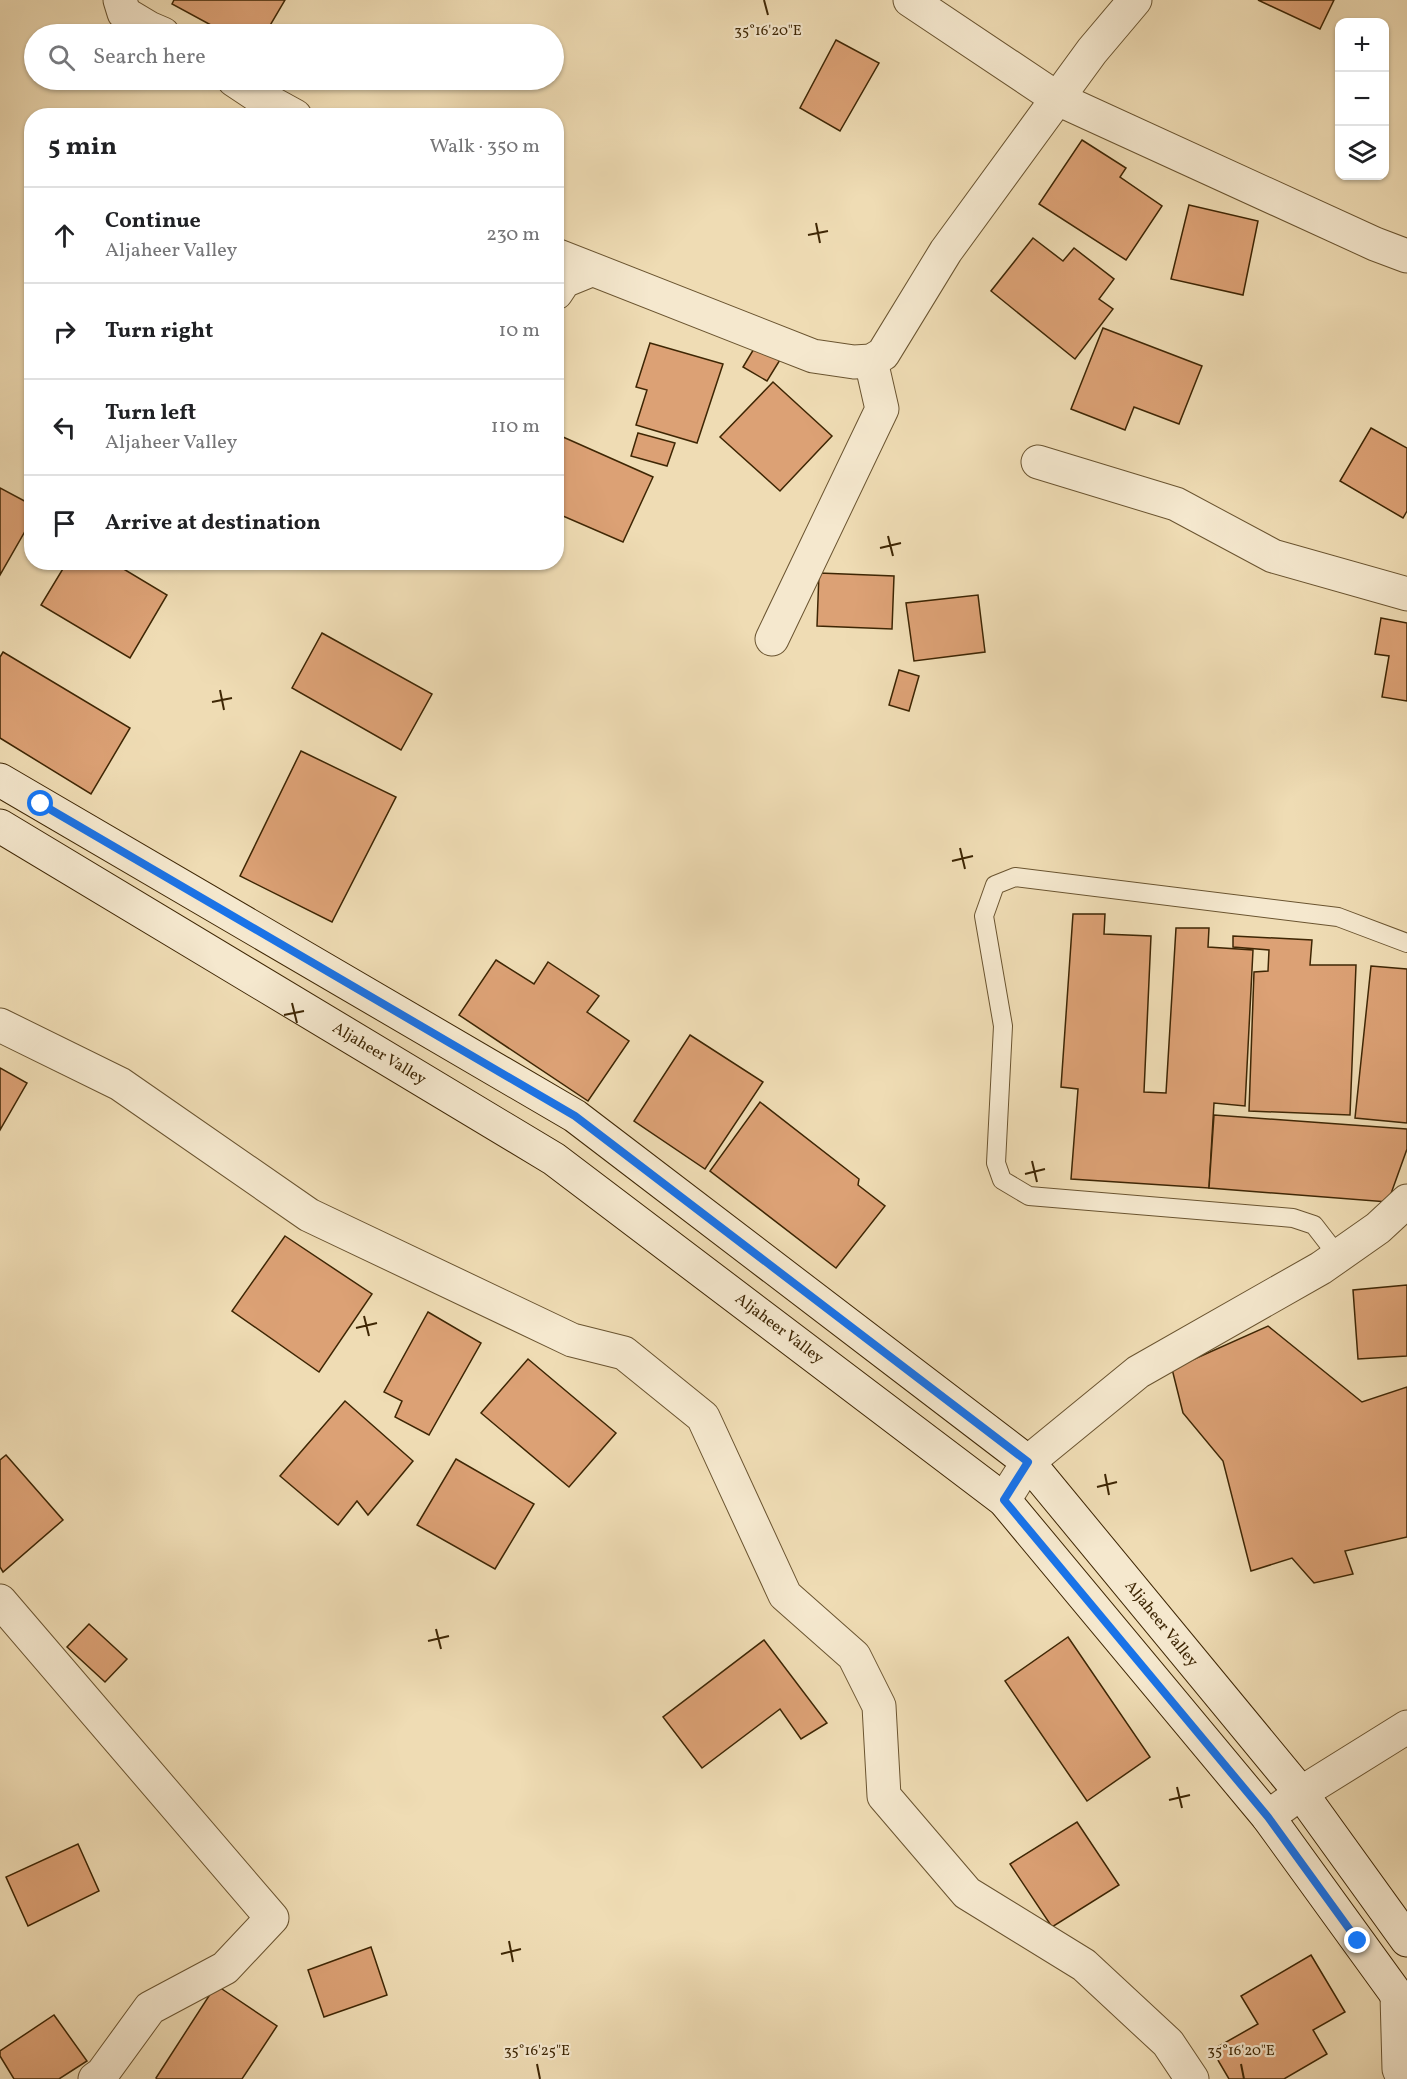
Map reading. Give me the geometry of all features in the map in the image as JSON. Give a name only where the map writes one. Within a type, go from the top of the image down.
[{"type":"street","points":[[120,0],[124,13],[142,24]]},
{"type":"street","points":[[910,0],[1058,99],[1375,244],[1407,256]]},
{"type":"street","points":[[564,258],[813,356],[854,362],[871,361],[883,354],[946,251],[1092,51],[1135,0]]},
{"type":"street","points":[[249,90],[280,108]]},
{"type":"street","points":[[564,281],[591,270]]},
{"type":"street","points":[[772,639],[882,409],[871,361]]},
{"type":"street","points":[[1038,462],[1176,504],[1273,556],[1407,594]]},
{"type":"street","name":"Aljaheer Valley","points":[[0,780],[575,1116],[1028,1462],[1300,1793],[1407,1940]]},
{"type":"street","name":"Aljaheer Valley","points":[[0,826],[554,1159],[1004,1500],[1268,1817],[1402,2000]]},
{"type":"street","points":[[0,1025],[120,1084],[309,1215],[572,1340],[624,1353],[703,1417],[784,1595],[854,1656],[879,1706],[884,1796],[967,1893],[1084,1965],[1168,2043],[1192,2079]]},
{"type":"street","points":[[1004,1500],[1028,1462],[1138,1372],[1321,1268],[1405,1206]]},
{"type":"street","points":[[0,1601],[272,1918],[225,1968],[150,2008],[102,2074],[95,2079]]},
{"type":"street","points":[[1268,1817],[1300,1793],[1407,1728]]},
{"type":"street","points":[[1402,2000],[1399,2069],[1403,2079]]},
{"type":"lane","points":[[1338,1256],[1314,1225],[1293,1218],[1029,1196],[1002,1180],[996,1163],[1003,1026],[984,916],[995,885],[1015,877],[1338,916],[1407,943]]},
{"type":"building","points":[[174,0],[285,0],[271,24],[209,24],[172,4]]},
{"type":"building","points":[[1258,0],[1334,0],[1320,29]]},
{"type":"building","points":[[836,40],[879,63],[840,131],[800,108]]},
{"type":"building","points":[[1082,140],[1126,168],[1120,177],[1162,206],[1126,260],[1039,204]]},
{"type":"building","points":[[1189,205],[1258,221],[1243,295],[1171,279]]},
{"type":"building","points":[[1033,238],[1063,261],[1074,248],[1114,279],[1099,299],[1113,309],[1075,359],[991,291]]},
{"type":"building","points":[[1103,328],[1202,366],[1179,424],[1134,407],[1125,430],[1071,409]]},
{"type":"building","points":[[758,342],[783,355],[767,381],[743,367]]},
{"type":"building","points":[[650,343],[723,364],[697,443],[636,425],[647,390],[636,387]]},
{"type":"building","points":[[773,382],[832,436],[780,491],[720,437]]},
{"type":"building","points":[[1371,428],[1407,448],[1407,511],[1403,518],[1340,481]]},
{"type":"building","points":[[638,433],[675,443],[667,466],[631,456]]},
{"type":"building","points":[[564,437],[653,477],[623,542],[564,516]]},
{"type":"building","points":[[0,488],[24,501],[24,533],[0,575]]},
{"type":"building","points":[[62,570],[125,570],[167,595],[130,658],[41,605]]},
{"type":"building","points":[[819,573],[894,576],[892,629],[817,626]]},
{"type":"building","points":[[978,595],[985,652],[914,661],[906,603]]},
{"type":"building","points":[[1381,618],[1407,623],[1407,701],[1382,697],[1389,656],[1375,654]]},
{"type":"building","points":[[322,633],[432,694],[401,750],[292,688]]},
{"type":"building","points":[[3,652],[130,728],[91,794],[0,738],[0,657]]},
{"type":"building","points":[[899,670],[919,676],[909,711],[889,705]]},
{"type":"building","points":[[301,751],[396,797],[332,922],[240,876]]},
{"type":"building","points":[[1073,914],[1105,914],[1104,934],[1151,936],[1144,1092],[1166,1093],[1176,928],[1209,928],[1208,947],[1253,950],[1245,1106],[1214,1103],[1209,1188],[1071,1179],[1078,1089],[1061,1087]]},
{"type":"building","points":[[1233,936],[1312,940],[1310,965],[1356,965],[1350,1115],[1249,1111],[1254,972],[1268,971],[1269,950],[1233,947]]},
{"type":"building","points":[[496,960],[534,984],[548,962],[599,996],[587,1012],[629,1041],[588,1101],[459,1015]]},
{"type":"building","points":[[1371,966],[1407,969],[1407,1123],[1355,1118]]},
{"type":"building","points":[[690,1035],[763,1082],[705,1169],[634,1121]]},
{"type":"building","points":[[0,1068],[27,1083],[0,1130]]},
{"type":"building","points":[[760,1102],[859,1179],[858,1185],[885,1206],[836,1268],[710,1171]]},
{"type":"building","points":[[1214,1115],[1407,1129],[1407,1149],[1388,1202],[1209,1188]]},
{"type":"building","points":[[285,1236],[372,1294],[319,1372],[232,1311]]},
{"type":"building","points":[[1407,1285],[1407,1356],[1358,1359],[1353,1290]]},
{"type":"building","points":[[428,1312],[481,1343],[429,1435],[395,1417],[402,1401],[384,1392]]},
{"type":"building","points":[[1268,1326],[1362,1402],[1407,1387],[1407,1537],[1345,1551],[1353,1574],[1314,1583],[1292,1558],[1251,1571],[1223,1461],[1183,1413],[1172,1369]]},
{"type":"building","points":[[528,1359],[616,1433],[569,1487],[481,1413]]},
{"type":"building","points":[[345,1401],[413,1461],[368,1515],[357,1501],[338,1525],[280,1476]]},
{"type":"building","points":[[6,1455],[63,1520],[3,1572],[0,1567],[0,1460]]},
{"type":"building","points":[[456,1459],[534,1504],[495,1569],[417,1525]]},
{"type":"building","points":[[89,1624],[127,1659],[105,1682],[67,1647]]},
{"type":"building","points":[[1068,1637],[1150,1757],[1087,1801],[1005,1681]]},
{"type":"building","points":[[764,1640],[827,1723],[801,1739],[780,1709],[702,1768],[663,1717]]},
{"type":"building","points":[[1077,1822],[1119,1885],[1052,1927],[1010,1864]]},
{"type":"building","points":[[78,1844],[99,1891],[28,1926],[6,1877]]},
{"type":"building","points":[[371,1947],[387,1995],[324,2017],[308,1970]]},
{"type":"building","points":[[1311,1955],[1345,2012],[1313,2030],[1327,2054],[1284,2079],[1229,2079],[1212,2050],[1258,2024],[1241,1996]]},
{"type":"building","points":[[216,1985],[277,2026],[242,2079],[157,2079],[156,2078]]},
{"type":"building","points":[[54,2015],[87,2061],[59,2079],[14,2079],[0,2056],[0,2051]]},
{"type":"route","points":[[41,804],[575,1116],[1028,1462],[1004,1500],[1268,1817],[1358,1941]]}]
